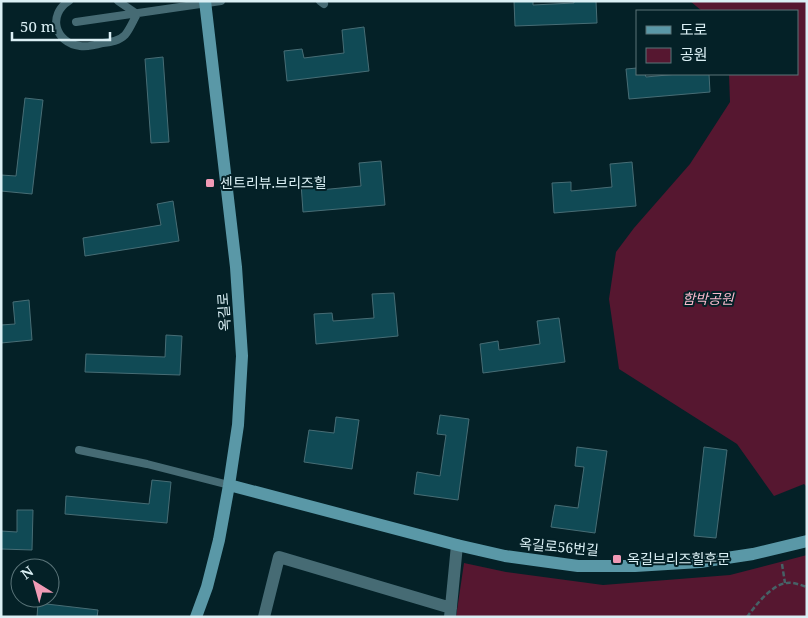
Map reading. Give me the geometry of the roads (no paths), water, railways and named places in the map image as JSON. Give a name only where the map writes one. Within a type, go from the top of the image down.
[{"type":"street","name":"옥길로","points":[[196,617],[207,587],[219,540],[229,485],[238,425],[242,356],[236,267],[206,2]]},
{"type":"street","name":"옥길로56번길","points":[[229,485],[457,545],[505,556],[578,566],[635,566],[700,562],[735,557],[807,541]]},
{"type":"street","points":[[264,617],[279,557],[450,612],[457,545]]},
{"type":"lane","points":[[69,1],[61,7],[57,14],[56,25],[60,34],[69,43],[80,46],[115,41],[124,35],[137,14]]},
{"type":"lane","points":[[118,1],[137,14]]},
{"type":"lane","points":[[76,22],[221,1]]},
{"type":"lane","points":[[79,450],[148,464],[229,485]]},
{"type":"place","name":"센트리뷰.브리즈힐","points":[[210,183]]},
{"type":"place","name":"옥길브리즈힐후문","points":[[617,559]]},
{"type":"park label","name":"함박공원","points":[[708,299]]}]
